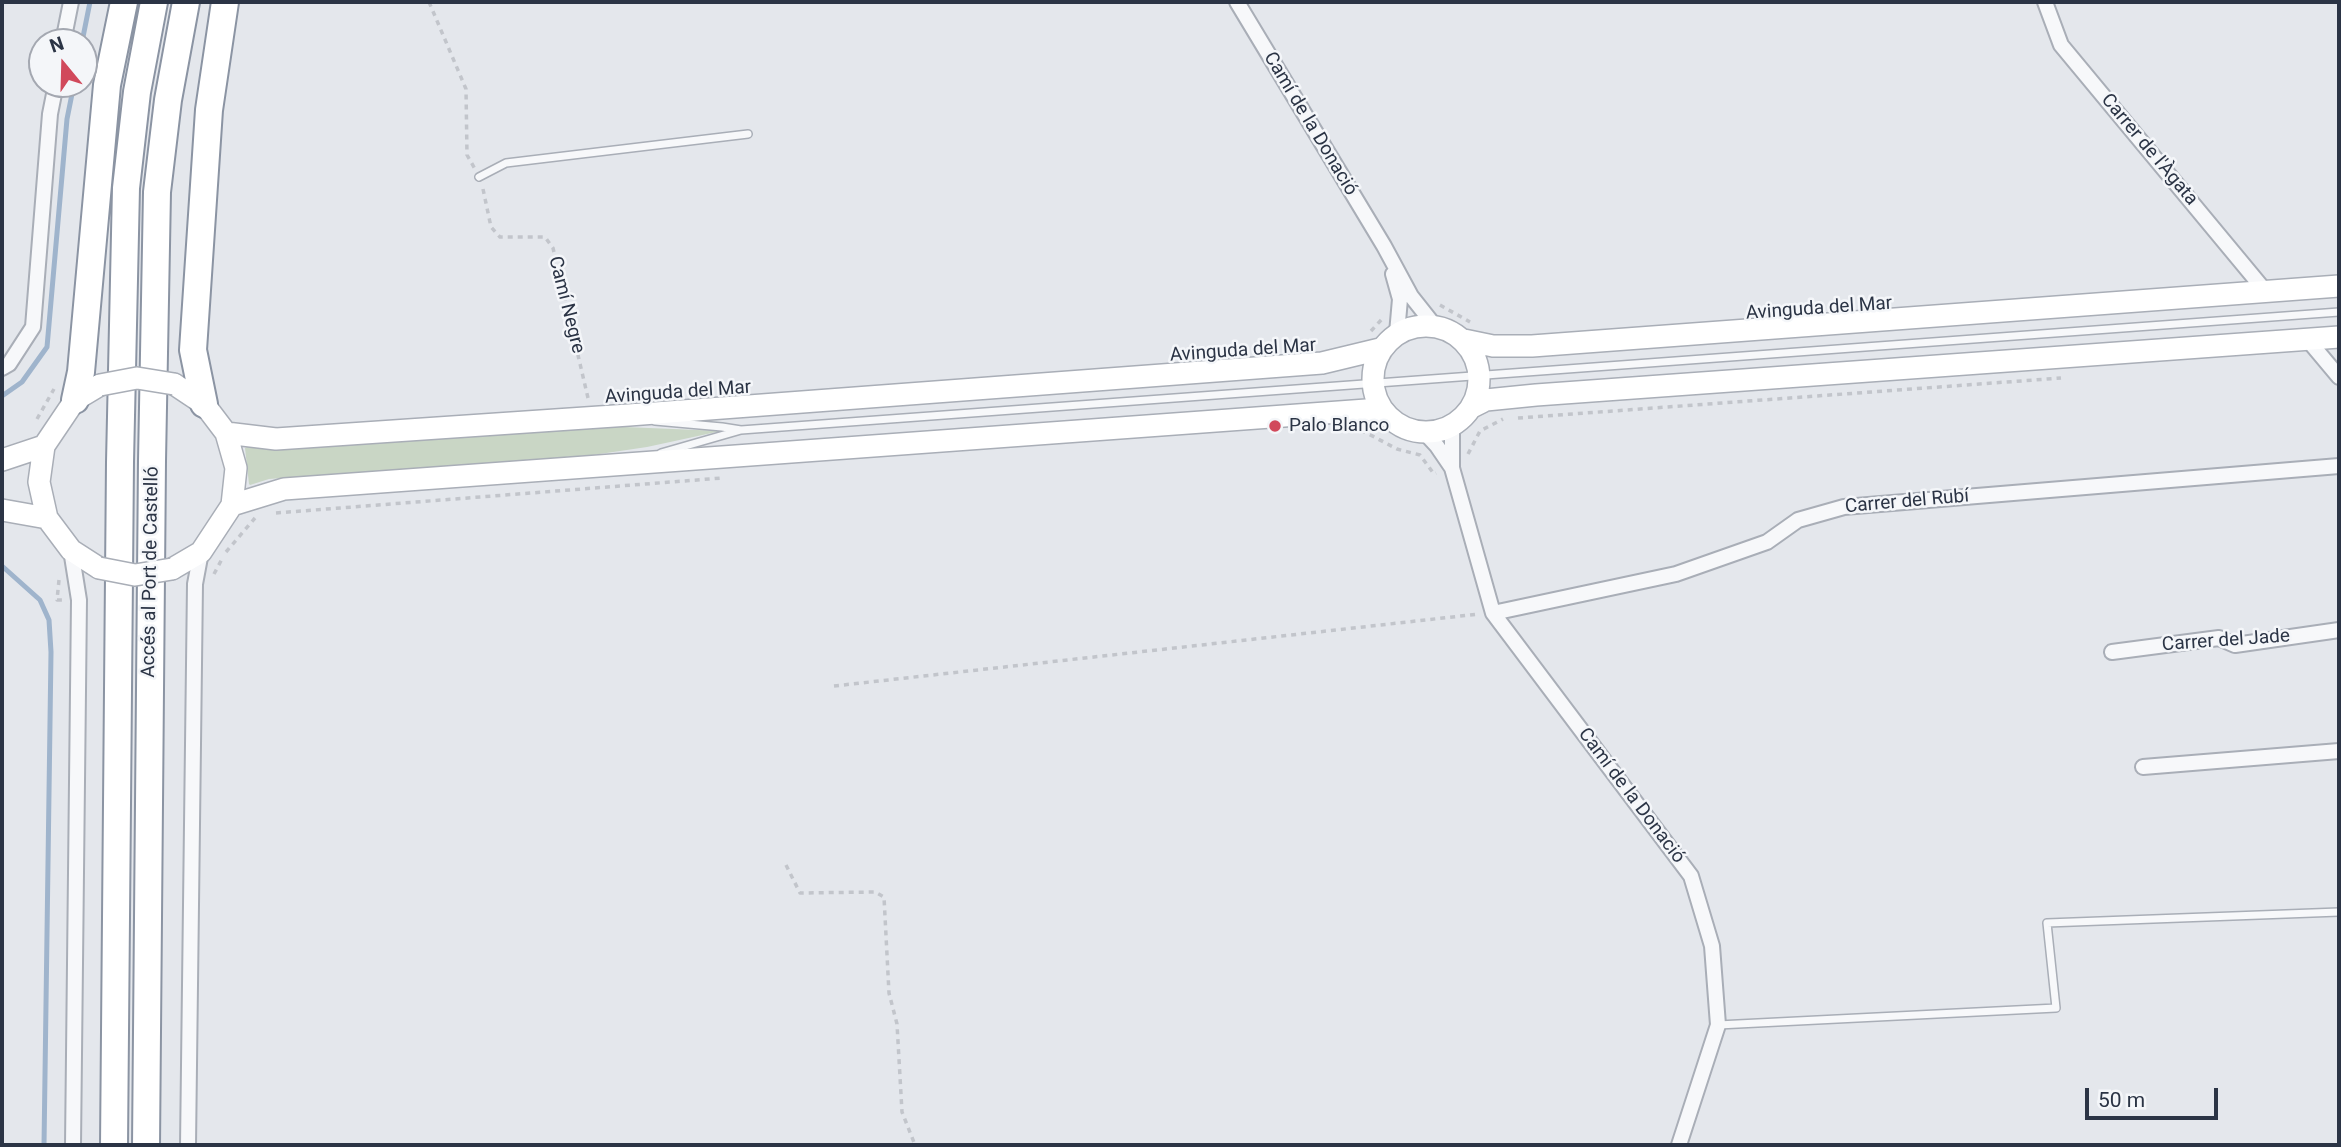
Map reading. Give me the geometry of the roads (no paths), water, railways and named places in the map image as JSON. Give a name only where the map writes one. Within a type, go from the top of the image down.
[{"type":"highway","points":[[75,400],[81,372],[107,85],[124,2]]},
{"type":"highway","name":"Accés al Port de Castelló","points":[[114,1145],[120,462],[126,188],[137,92],[154,2]]},
{"type":"highway","name":"Accés al Port de Castelló","points":[[146,1145],[151,475],[157,192],[168,100],[186,2]]},
{"type":"highway","points":[[204,404],[193,349],[209,110],[225,2]]},
{"type":"main road","name":"Avinguda del Mar","points":[[1434,325],[1468,332],[1493,346],[1532,346],[2339,286]]},
{"type":"main road","points":[[1434,325],[1415,326],[1372,344],[1372,383],[1380,409],[1400,426],[1425,433],[1452,426],[1472,407],[1486,400],[2339,337]]},
{"type":"main road","points":[[1468,332],[1480,375],[1472,407]]},
{"type":"main road","name":"Avinguda del Mar","points":[[226,433],[276,439],[1322,363],[1372,344]]},
{"type":"main road","points":[[137,378],[174,384],[204,404],[226,433],[236,468],[232,505],[201,552],[172,569],[135,575],[99,568],[71,550],[47,517],[38,482],[44,446],[75,400],[100,385],[137,378]]},
{"type":"main road","name":"Avinguda del Mar","points":[[232,505],[284,489],[1380,409]]},
{"type":"main road","points":[[2,460],[44,446]]},
{"type":"main road","points":[[2,510],[47,517]]},
{"type":"street","points":[[66,28],[71,2]]},
{"type":"street","name":"Camí de la Donació","points":[[1237,2],[1384,246],[1406,298],[1434,325]]},
{"type":"street","name":"Carrer de l'Àgata","points":[[2046,2],[2061,45],[2266,292]]},
{"type":"street","points":[[2,368],[9,364],[33,327],[53,98]]},
{"type":"street","points":[[1397,333],[1406,298]]},
{"type":"street","points":[[2308,340],[2339,377]]},
{"type":"street","name":"Camí de la Donació","points":[[1452,426],[1452,468],[1493,613],[1691,876],[1712,946],[1718,1025],[1679,1145]]},
{"type":"street","name":"Camí de la Donació","points":[[1425,433],[1452,468]]},
{"type":"street","name":"Carrer del Rubí","points":[[1493,613],[1676,574],[1767,542],[1798,520],[1844,507],[2339,466]]},
{"type":"street","points":[[71,550],[79,600],[74,1145]]},
{"type":"street","points":[[188,1145],[195,584],[201,552]]},
{"type":"street","name":"Carrer del Jade","points":[[2112,652],[2219,638],[2235,645],[2339,630]]},
{"type":"street","points":[[2143,767],[2339,751]]},
{"type":"lane","points":[[479,177],[506,163],[748,134]]},
{"type":"lane","name":"Avinguda del Mar","points":[[634,463],[675,448],[741,430],[2339,312]]},
{"type":"lane","name":"Avinguda del Mar","points":[[629,415],[662,423],[741,430]]},
{"type":"lane","points":[[1718,1025],[2056,1008],[2047,923],[2339,912]]},
{"type":"waterway","points":[[85,28],[90,2]]},
{"type":"waterway","points":[[2,396],[22,382],[47,347],[67,119],[71,98]]},
{"type":"waterway","points":[[2,566],[40,600],[49,620],[51,652],[44,1145]]},
{"type":"place","name":"Palo Blanco","points":[[1275,426]]}]
